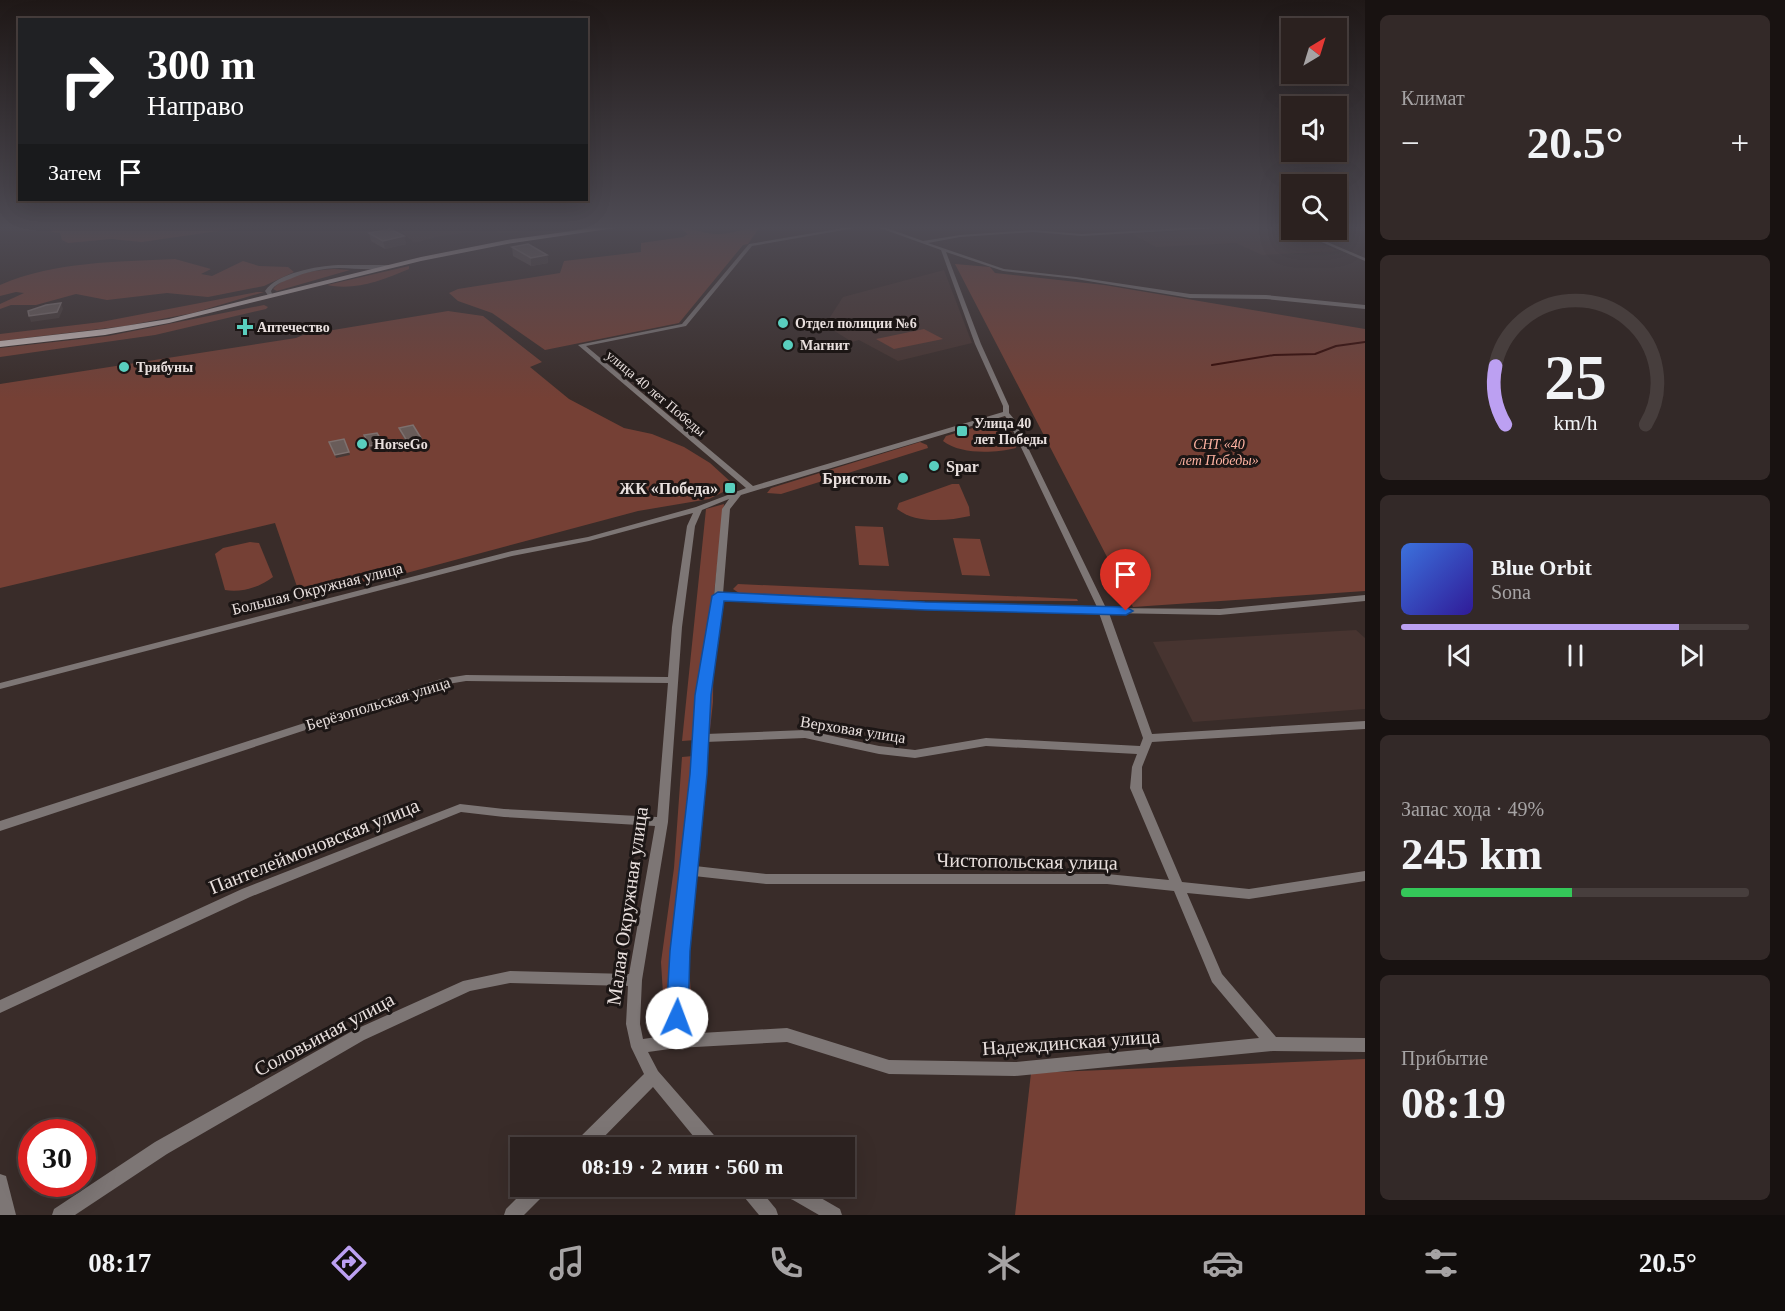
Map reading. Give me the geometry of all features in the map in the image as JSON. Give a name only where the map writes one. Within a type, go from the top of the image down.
[{"type":"main road","points":[[0,344],[105,332],[169,321],[315,285]]},
{"type":"street","points":[[271,296],[268,291],[273,285]]},
{"type":"street","name":"улица 40 лет Победы","points":[[718,285],[684,325],[581,345],[752,489]]},
{"type":"street","points":[[956,285],[978,344],[1006,406],[1006,413],[1011,418],[1102,610],[1145,744],[1137,767],[1136,788],[1217,978],[1273,1044]]},
{"type":"street","points":[[1117,285],[1174,294],[1266,297],[1365,307]]},
{"type":"street","points":[[752,489],[1006,413]]},
{"type":"street","name":"Большая Окружная улица","points":[[0,686],[512,554],[574,543],[699,509],[752,489]]},
{"type":"street","points":[[678,1041],[680,951],[701,738],[703,695],[718,596],[726,509],[738,493]]},
{"type":"street","points":[[673,680],[677,627],[691,526],[699,509]]},
{"type":"street","points":[[718,596],[925,606],[1220,612],[1365,598]]},
{"type":"street","name":"Берёзопольская улица","points":[[0,826],[441,682],[466,678],[673,680]]},
{"type":"street","name":"Малая Окружная улица","points":[[673,680],[662,822],[635,980],[633,1024],[638,1047],[653,1076],[705,1137]]},
{"type":"street","name":"Верховая улица","points":[[701,738],[805,734],[879,750],[915,754],[986,742],[1145,744],[1365,726]]},
{"type":"street","name":"Пантелеймоновская улица","points":[[0,1007],[246,893],[460,808],[504,813],[662,822]]},
{"type":"street","name":"Чистопольская улица","points":[[687,870],[766,879],[1107,879],[1250,894],[1365,876]]},
{"type":"street","name":"Соловьиная улица","points":[[60,1215],[161,1148],[359,1035],[468,985],[510,977],[635,980]]},
{"type":"street","name":"Надеждинская улица","points":[[638,1047],[678,1041],[787,1035],[889,1067],[1015,1069],[1273,1044],[1365,1045]]},
{"type":"street","points":[[592,1137],[653,1076]]},
{"type":"street","points":[[0,1182],[8,1215]]},
{"type":"street","points":[[512,1215],[530,1197]]},
{"type":"street","points":[[755,1197],[770,1215]]},
{"type":"street","points":[[804,1197],[834,1215]]},
{"type":"shaded area","points":[[889,285],[950,285],[972,343],[898,361],[859,340],[852,342],[825,325],[843,297]]},
{"type":"shaded area","points":[[1356,630],[1365,638],[1365,709],[1193,722],[1153,642]]},
{"type":"green space","points":[[0,285],[267,285],[208,297],[167,293],[107,300],[76,294],[36,305],[11,305],[0,309],[0,304],[24,293],[16,292],[0,296]]},
{"type":"green space","points":[[277,285],[299,285],[277,291],[273,289]]},
{"type":"green space","points":[[328,285],[360,285],[348,287]]},
{"type":"green space","points":[[485,285],[710,285],[679,323],[545,350],[492,313],[458,301],[449,293],[458,289]]},
{"type":"green space","name":"СНТ «40 лет Победы»","points":[[966,285],[1104,285],[1365,329],[1365,591],[1133,607]]},
{"type":"green space","points":[[264,292],[193,313],[125,326],[0,341],[0,334],[101,322]]},
{"type":"green space","points":[[264,305],[268,307],[266,309],[155,335],[0,357],[0,348],[108,336]]},
{"type":"green space","points":[[448,311],[483,316],[542,362],[530,367],[569,399],[624,428],[652,434],[684,447],[710,463],[733,484],[727,490],[709,499],[638,511],[302,601],[275,523],[0,588],[0,384],[296,338]]},
{"type":"green space","points":[[924,329],[943,339],[894,349],[876,339]]},
{"type":"green space","points":[[1000,420],[1009,423],[1016,448],[988,452],[968,451],[950,446],[943,441],[946,436]]},
{"type":"green space","points":[[920,442],[928,448],[781,494],[767,493],[771,488]]},
{"type":"green space","points":[[952,484],[959,484],[969,507],[970,516],[932,520],[913,517],[897,509],[899,503]]},
{"type":"green space","points":[[724,504],[714,594],[713,702],[709,739],[682,741],[706,509]]},
{"type":"green space","points":[[855,526],[883,527],[889,566],[859,565]]},
{"type":"green space","points":[[953,538],[980,539],[990,576],[962,575]]},
{"type":"green space","points":[[250,542],[259,543],[273,577],[250,588],[237,591],[225,590],[215,554],[223,548]]},
{"type":"green space","points":[[738,584],[1077,599],[1078,601],[899,600],[739,593],[733,589]]},
{"type":"green space","points":[[704,755],[705,772],[687,943],[694,1030],[665,1026],[661,962],[674,868],[682,757]]},
{"type":"green space","points":[[1365,1059],[1365,1215],[1015,1215],[1031,1073]]},
{"type":"building","points":[[61,303],[57,312],[29,316],[28,311]]},
{"type":"building","points":[[413,425],[421,438],[407,441],[399,428]]},
{"type":"building","points":[[377,433],[383,443],[370,446],[364,435]]},
{"type":"building","points":[[344,439],[349,452],[335,455],[329,442]]},
{"type":"waterway","points":[[1212,365],[1274,355],[1315,354],[1336,346],[1365,342]]},
{"type":"place","name":"Отдел полиции №6","points":[[783,323]]},
{"type":"place","name":"Аптечество","points":[[245,327]]},
{"type":"place","name":"Магнит","points":[[788,345]]},
{"type":"place","name":"Трибуны","points":[[124,367]]},
{"type":"place","name":"Улица 40 лет Победы","points":[[962,431]]},
{"type":"place","name":"HorseGo","points":[[362,444]]},
{"type":"place","name":"Spar","points":[[934,466]]},
{"type":"place","name":"Бристоль","points":[[903,478]]},
{"type":"place","name":"ЖК «Победа»","points":[[730,488]]},
{"type":"route","points":[[677,1018],[680,951],[698,774],[701,713],[718,596],[925,606],[1126,611]]}]
